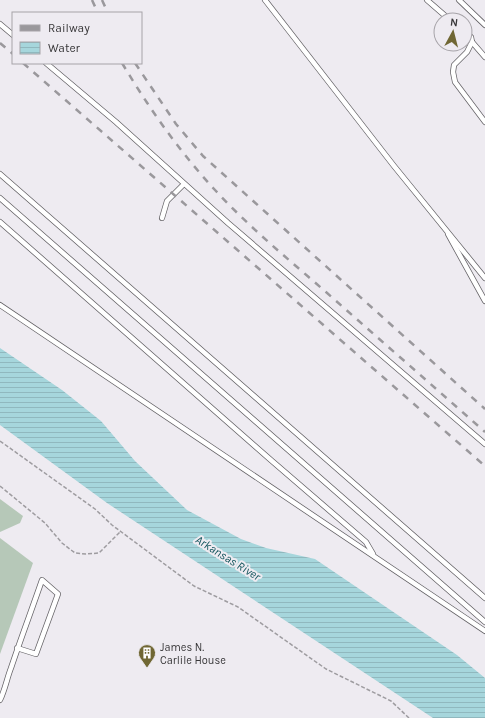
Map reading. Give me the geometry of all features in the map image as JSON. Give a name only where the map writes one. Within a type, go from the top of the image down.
[{"type":"lane","points":[[265,0],[385,154],[485,278]]},
{"type":"lane","points":[[426,0],[440,12]]},
{"type":"lane","points":[[459,0],[485,25]]},
{"type":"lane","points":[[0,24],[12,34]]},
{"type":"lane","points":[[473,43],[485,58]]},
{"type":"lane","points":[[467,52],[454,66],[453,72],[455,82],[485,122]]},
{"type":"lane","points":[[47,64],[116,122],[240,234],[485,444]]},
{"type":"lane","points":[[0,174],[485,598]]},
{"type":"lane","points":[[162,218],[167,201],[184,184]]},
{"type":"lane","points":[[0,198],[485,622]]},
{"type":"lane","points":[[0,222],[366,542],[373,555]]},
{"type":"lane","points":[[441,223],[485,301]]},
{"type":"lane","points":[[0,305],[485,631]]},
{"type":"lane","points":[[0,700],[4,692],[6,679],[17,648],[35,600],[42,580],[58,594],[36,654],[17,648]]},
{"type":"path","points":[[0,441],[96,509],[112,525],[194,586],[238,607],[326,669],[391,701],[409,718]]},
{"type":"path","points":[[0,486],[45,523],[62,543],[75,552],[86,554],[100,553],[121,532]]},
{"type":"green space","points":[[0,499],[23,516],[20,523],[0,532]]},
{"type":"green space","points":[[0,538],[33,563],[0,654]]},
{"type":"water","name":"Arkansas River","points":[[0,348],[62,390],[101,421],[135,461],[187,510],[241,539],[266,548],[315,559],[457,655],[485,678],[485,718],[433,718],[107,503],[0,425]]},
{"type":"railway","points":[[92,0],[98,12]]},
{"type":"railway","points":[[102,0],[108,12]]},
{"type":"railway","points":[[0,43],[12,53]]},
{"type":"railway","points":[[24,64],[485,466]]},
{"type":"railway","points":[[123,64],[154,113],[177,145],[228,204],[269,242],[485,432]]},
{"type":"railway","points":[[136,64],[176,124],[203,156],[485,409]]},
{"type":"place","name":"James N. Carlile House","points":[[147,668]]}]
